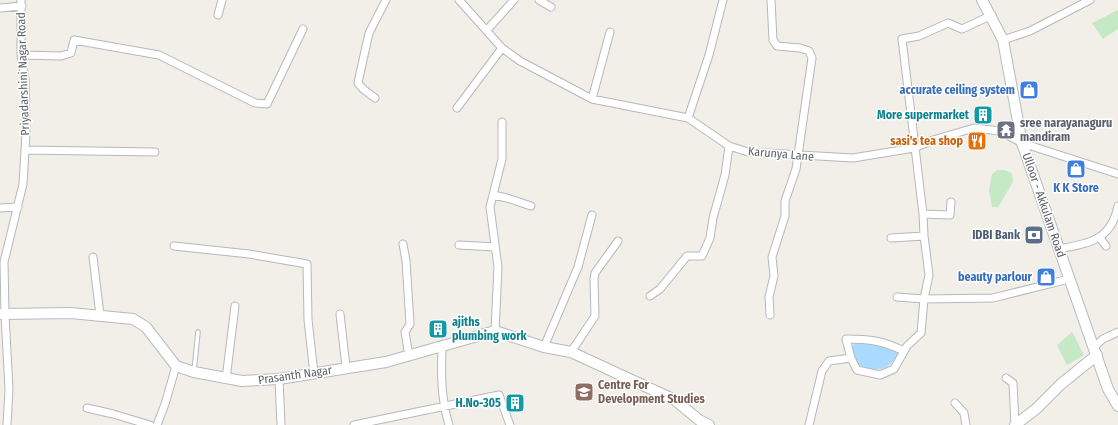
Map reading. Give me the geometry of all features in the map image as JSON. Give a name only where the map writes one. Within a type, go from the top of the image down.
[{"type":"street","points":[[218,15],[222,0]]},
{"type":"street","points":[[374,98],[358,84],[369,33],[386,0]]},
{"type":"street","name":"Karunya Lane","points":[[459,0],[502,48],[520,62],[592,99],[688,118],[729,146],[748,152],[796,156],[853,158],[914,148],[933,140],[974,128],[1000,131],[1022,143],[1118,174]]},
{"type":"street","points":[[487,30],[514,0]]},
{"type":"street","points":[[539,0],[551,7]]},
{"type":"street","points":[[688,118],[709,55],[722,0]]},
{"type":"street","points":[[770,315],[770,297],[774,276],[772,257],[785,216],[785,201],[796,169],[796,156],[812,58],[809,52],[800,48],[777,46],[773,40],[771,0]]},
{"type":"street","name":"Ulloor - Akkulam Road","points":[[982,0],[992,16],[1003,40],[1022,143],[1108,389],[1118,406]]},
{"type":"street","points":[[1003,40],[1030,31],[1090,0]]},
{"type":"street","points":[[0,8],[21,3]]},
{"type":"street","name":"Priyadarshini Nagar Road","points":[[7,425],[8,360],[2,314],[4,262],[23,184],[25,150],[26,114],[21,54],[21,3]]},
{"type":"street","points":[[904,351],[872,339],[846,339],[850,358],[857,370],[880,375],[894,369],[904,351],[921,333],[924,298],[928,275],[923,214],[902,39],[919,36],[948,23],[962,29],[992,16]]},
{"type":"street","points":[[21,54],[61,56],[71,53],[74,40],[158,54],[255,103],[267,104],[303,30]]},
{"type":"street","points":[[592,99],[610,32]]},
{"type":"street","points":[[457,108],[502,48]]},
{"type":"street","points":[[502,122],[502,159],[490,207],[498,267],[495,331],[544,346],[571,352],[674,400],[699,420],[709,425]]},
{"type":"street","points":[[650,296],[660,289],[687,256],[702,256],[706,250],[725,175],[729,146]]},
{"type":"street","points":[[25,150],[155,152]]},
{"type":"street","points":[[493,195],[531,206]]},
{"type":"street","points":[[923,214],[950,215],[951,202]]},
{"type":"street","points":[[1059,250],[1087,244],[1100,238],[1112,224],[1118,206]]},
{"type":"street","points":[[0,208],[18,207]]},
{"type":"street","points":[[544,346],[578,267],[592,215]]},
{"type":"street","points":[[891,238],[924,236]]},
{"type":"street","points":[[1100,238],[1106,246]]},
{"type":"street","points":[[571,352],[595,316],[595,273],[618,241]]},
{"type":"street","points":[[403,244],[406,261],[410,324],[405,332],[409,356]]},
{"type":"street","points":[[459,245],[495,248]]},
{"type":"street","points":[[174,246],[249,254],[307,264],[308,320],[314,374]]},
{"type":"street","points":[[93,257],[100,315]]},
{"type":"street","points":[[897,297],[993,298],[1069,280]]},
{"type":"street","points":[[226,379],[235,306]]},
{"type":"street","points":[[2,314],[71,313],[100,315],[133,319],[146,327],[176,366],[165,404],[156,425]]},
{"type":"street","points":[[340,314],[346,367]]},
{"type":"street","name":"Prasanth Nagar","points":[[176,366],[194,372],[226,379],[242,381],[279,379],[314,374],[346,367],[386,362],[495,331]]},
{"type":"street","points":[[1015,425],[1036,409],[1095,351],[1103,339],[1118,332]]},
{"type":"street","points":[[442,347],[441,387],[443,407],[449,425]]},
{"type":"street","points":[[809,425],[822,371],[829,361],[850,358]]},
{"type":"street","points":[[1006,378],[1013,383],[1015,425]]},
{"type":"street","points":[[279,379],[281,425]]},
{"type":"street","points":[[354,425],[375,422],[499,395],[510,425]]},
{"type":"street","points":[[954,403],[964,413],[966,425]]},
{"type":"street","points":[[86,408],[150,425]]},
{"type":"lane","points":[[194,372],[198,332]]},
{"type":"green space","points":[[1118,10],[1118,29],[1103,39],[1092,23]]},
{"type":"green space","points":[[997,170],[1004,170],[1012,173],[1013,182],[998,207],[992,207],[989,190],[992,174]]},
{"type":"green space","points":[[1072,332],[1084,355],[1067,365],[1057,345]]},
{"type":"water","points":[[874,337],[889,341],[900,348],[892,362],[882,369],[869,368],[853,363],[851,348],[858,339]]},
{"type":"place","name":"accurate ceiling system","points":[[1029,90]]},
{"type":"place","name":"More supermarket","points":[[983,115]]},
{"type":"place","name":"sree narayanaguru mandiram","points":[[1006,130]]},
{"type":"place","name":"sasi's tea shop","points":[[977,141]]},
{"type":"place","name":"K K Store","points":[[1076,169]]},
{"type":"place","name":"IDBI Bank","points":[[1034,235]]},
{"type":"place","name":"beauty parlour","points":[[1046,277]]},
{"type":"place","name":"ajiths plumbing work","points":[[438,329]]},
{"type":"place","name":"Centre For Development Studies","points":[[584,392]]},
{"type":"place","name":"H.No-305","points":[[515,403]]}]
